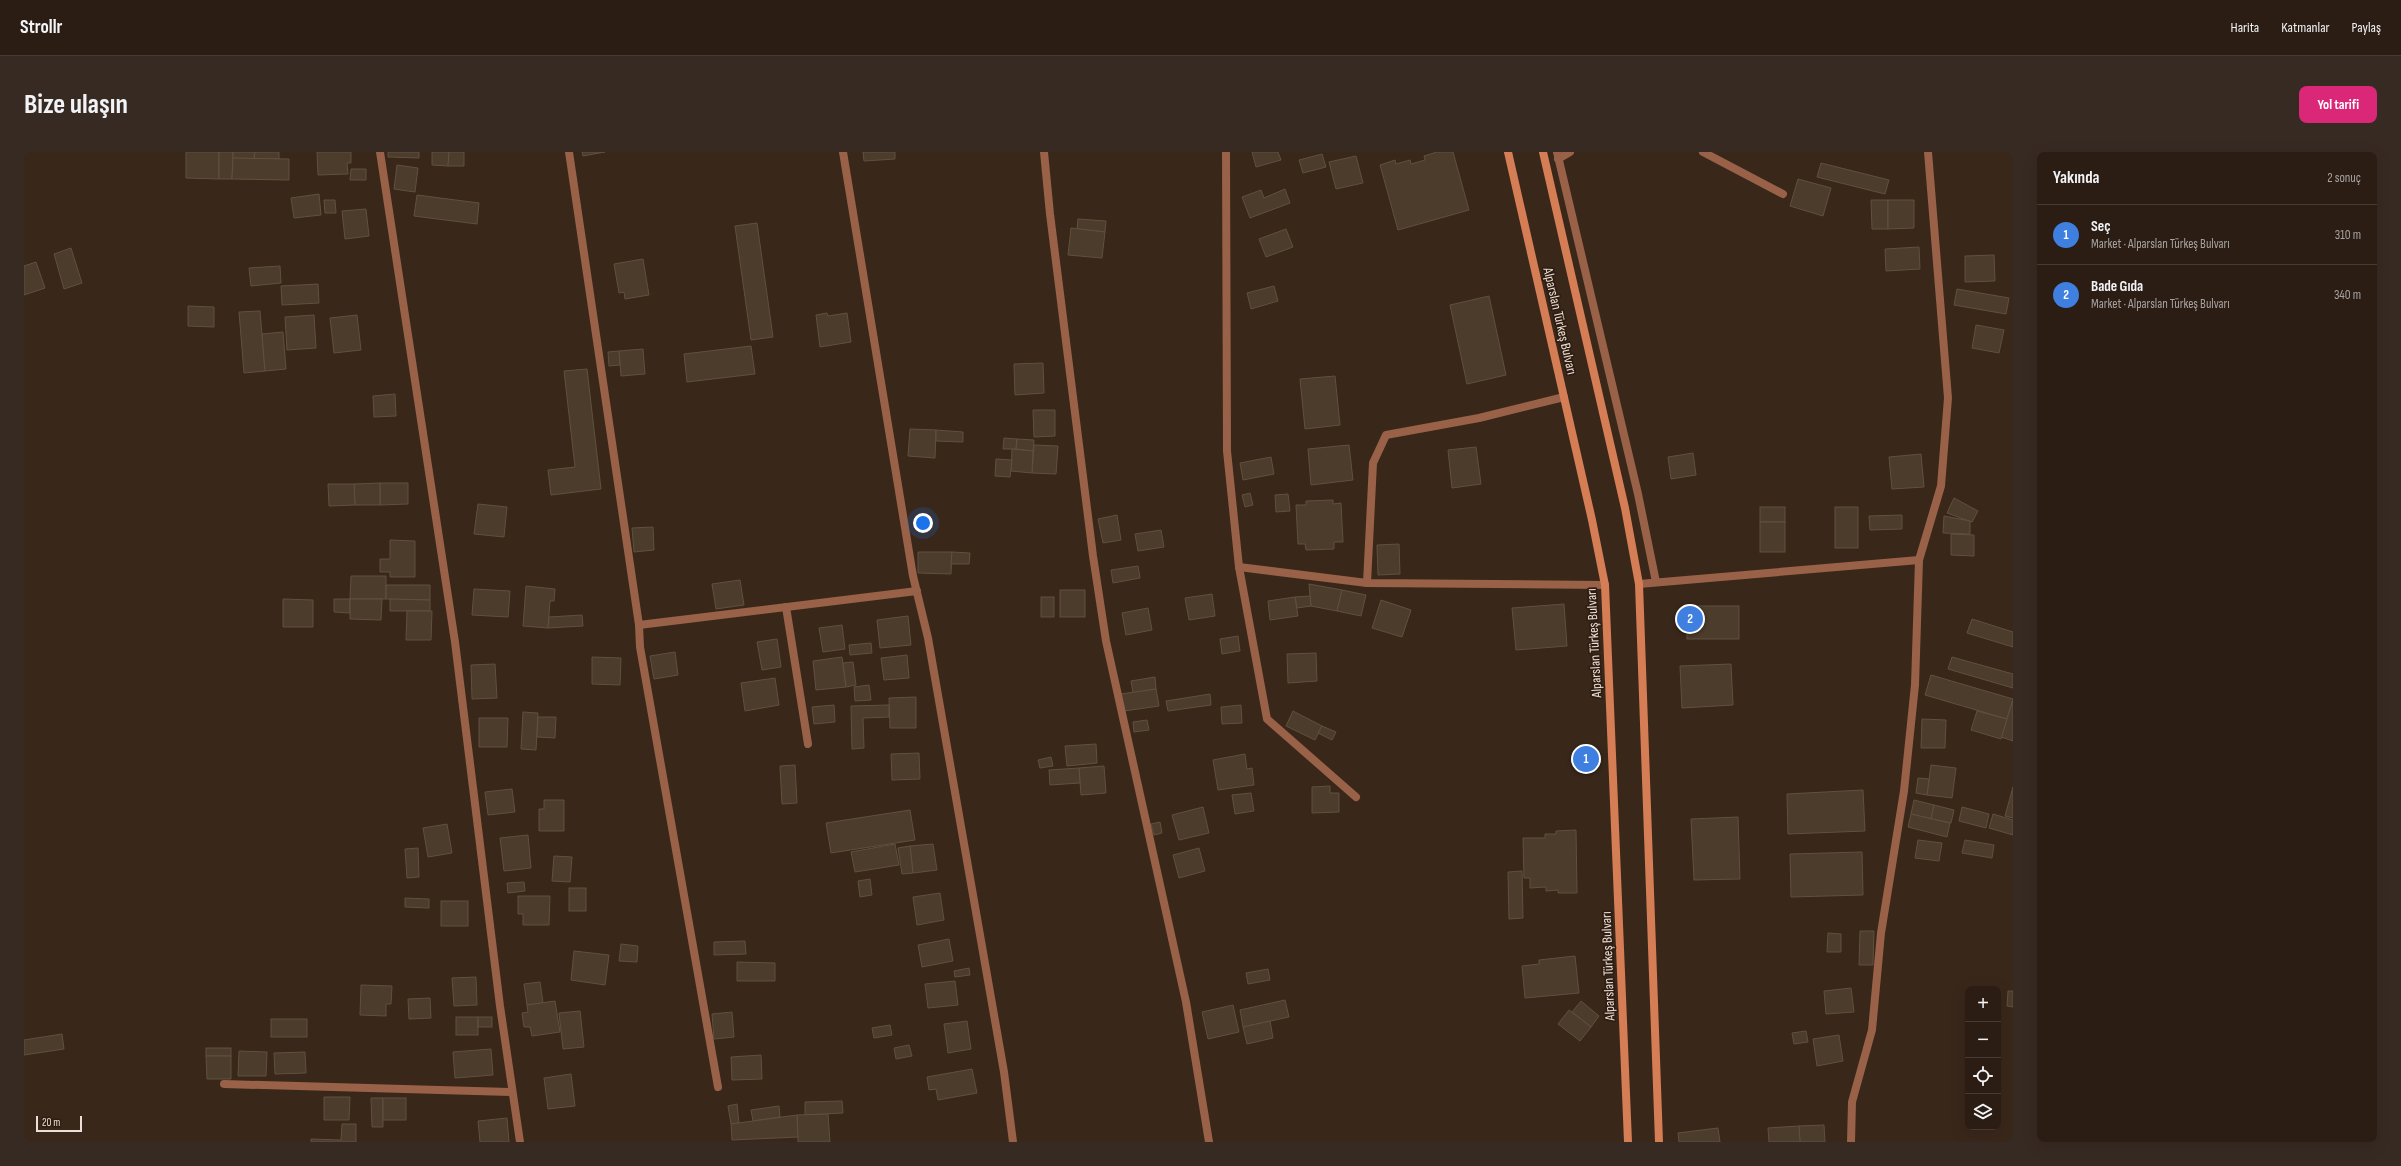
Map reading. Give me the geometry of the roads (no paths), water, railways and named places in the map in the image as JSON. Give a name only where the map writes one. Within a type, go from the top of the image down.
[{"type":"main road","name":"Alparslan Türkeş Bulvarı","points":[[1508,152],[1605,585],[1628,1142]]},
{"type":"main road","points":[[1543,152],[1623,500],[1639,584],[1659,1142]]},
{"type":"street","points":[[380,152],[455,642],[498,990],[520,1142]]},
{"type":"street","points":[[569,152],[639,625],[640,647],[718,1087]]},
{"type":"street","points":[[843,152],[917,591],[928,638],[1003,1064],[1013,1142]]},
{"type":"street","points":[[1044,152],[1050,214],[1093,556],[1106,641],[1186,1002],[1209,1142]]},
{"type":"street","points":[[1226,152],[1227,451],[1239,567],[1267,719],[1356,797]]},
{"type":"street","points":[[1570,152],[1558,156],[1638,494],[1656,582]]},
{"type":"street","points":[[1703,152],[1783,194]]},
{"type":"street","points":[[1851,1142],[1852,1102],[1872,1030],[1881,933],[1904,791],[1915,685],[1919,560],[1941,486],[1948,398],[1928,152]]},
{"type":"street","points":[[1367,583],[1373,462],[1386,435],[1479,418],[1564,397]]},
{"type":"street","points":[[1639,584],[1919,560]]},
{"type":"street","points":[[1239,567],[1367,583],[1605,585]]},
{"type":"street","points":[[639,625],[917,591]]},
{"type":"street","points":[[786,607],[808,744]]},
{"type":"street","points":[[224,1084],[512,1092]]},
{"type":"place","name":"Bade Gıda","points":[[1690,619]]},
{"type":"place","name":"Seç","points":[[1586,759]]}]
